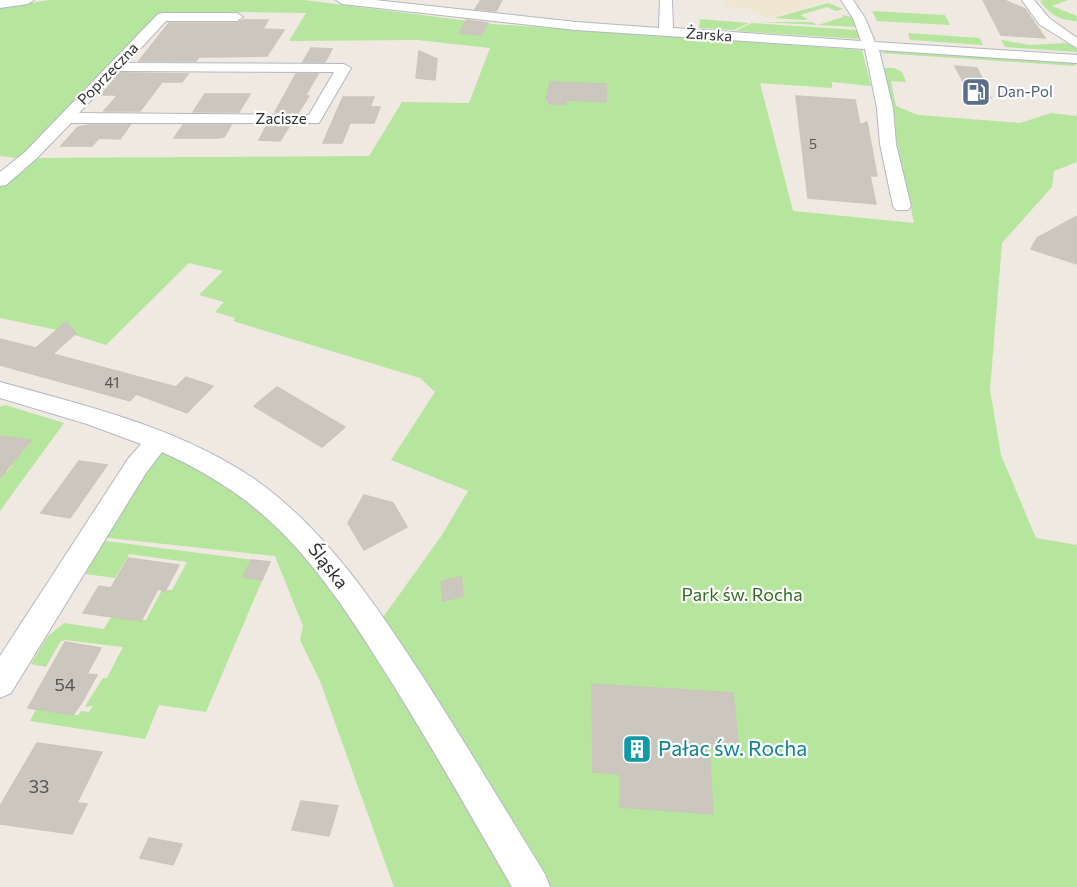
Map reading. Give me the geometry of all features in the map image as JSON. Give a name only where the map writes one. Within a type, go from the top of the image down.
[{"type":"street","points":[[0,4],[28,0]]},
{"type":"street","name":"Żarska","points":[[342,0],[507,19],[666,32],[1077,59]]},
{"type":"street","points":[[666,0],[666,32]]},
{"type":"street","points":[[847,0],[860,18],[871,46],[885,108],[888,144],[902,206]]},
{"type":"street","points":[[1028,0],[1048,25],[1077,44]]},
{"type":"street","name":"Poprzeczna","points":[[0,182],[31,155],[163,17],[237,18]]},
{"type":"street","name":"Zacisze","points":[[66,118],[314,120],[344,68],[114,67]]},
{"type":"street","name":"Śląska","points":[[0,390],[79,412],[159,439],[245,486],[290,523],[330,566],[414,691],[532,887]]},
{"type":"street","points":[[0,683],[137,466],[159,439]]},
{"type":"shaded area","points":[[724,0],[829,0],[767,18],[747,8],[725,7]]},
{"type":"green space","name":"Park św. Rocha","points":[[49,0],[304,0],[492,24],[862,50],[871,86],[832,82],[832,88],[760,83],[793,211],[914,223],[882,71],[884,68],[894,68],[902,72],[906,82],[891,81],[896,106],[918,115],[1020,123],[1051,113],[1077,116],[1077,162],[1054,171],[1052,187],[1002,243],[990,390],[1001,455],[1036,538],[1077,545],[1077,887],[394,887],[320,681],[300,640],[303,626],[275,556],[100,537],[159,450],[220,484],[280,529],[311,561],[366,641],[442,535],[468,491],[391,460],[435,392],[420,378],[233,321],[235,318],[215,312],[224,302],[199,295],[223,271],[189,263],[106,345],[62,331],[0,318],[0,181],[25,159],[0,156],[0,8]],"holes":[[[243,12],[306,13],[289,41],[417,40],[490,48],[469,103],[402,102],[369,156],[27,158],[163,16]]]},
{"type":"green space","points":[[1068,0],[1052,6],[1077,16],[1077,21],[1056,16],[1040,1]]},
{"type":"green space","points":[[828,3],[843,9],[836,11],[827,7],[800,15],[808,19],[806,20],[774,18]]},
{"type":"green space","points":[[872,11],[945,15],[950,25],[877,21]]},
{"type":"green space","points":[[842,15],[853,17],[857,27],[818,25],[843,17]]},
{"type":"green space","points":[[700,19],[749,23],[734,30],[699,28]]},
{"type":"green space","points":[[760,22],[811,22],[818,25]]},
{"type":"green space","points":[[752,23],[858,30],[861,39],[735,31]]},
{"type":"green space","points":[[908,33],[980,38],[983,45],[910,40]]},
{"type":"green space","points":[[1001,40],[1030,45],[1066,43],[1077,48],[1077,52],[1005,47]]},
{"type":"green space","points":[[885,51],[1073,61],[1076,66],[880,53]]},
{"type":"green space","points":[[5,405],[64,423],[0,511],[0,471],[7,472],[30,440],[0,436],[0,407]]},
{"type":"green space","points":[[98,540],[270,562],[206,712],[159,705],[145,739],[30,721],[36,709],[73,715],[78,715],[81,711],[89,712],[93,706],[85,707],[87,703],[103,678],[107,678],[123,647],[65,640],[60,642],[46,667],[31,664],[47,637],[64,623],[104,629],[111,617],[146,620],[162,590],[172,590],[187,562],[129,554],[115,578],[78,573]]},
{"type":"building","points":[[481,0],[502,0],[496,11],[475,9]]},
{"type":"building","points":[[983,0],[1004,0],[1025,9],[1045,38],[1001,35]]},
{"type":"building","points":[[243,20],[268,20],[263,29],[284,30],[267,56],[199,57],[196,61],[139,61],[169,23],[237,23]]},
{"type":"building","points":[[467,20],[488,23],[481,35],[459,33]]},
{"type":"building","points":[[311,48],[332,49],[325,62],[303,62]]},
{"type":"building","points":[[419,51],[437,59],[435,80],[416,78]]},
{"type":"building","points":[[955,66],[977,68],[991,98],[971,97]]},
{"type":"building","points":[[120,73],[188,74],[182,82],[162,82],[140,111],[104,111],[118,95],[101,95]]},
{"type":"building","points":[[296,74],[318,74],[305,96],[309,96],[298,113],[275,112]]},
{"type":"building","points":[[550,82],[606,84],[606,102],[566,100],[566,104],[549,104],[546,100]]},
{"type":"building","points":[[205,94],[250,94],[239,112],[193,112]]},
{"type":"building","points":[[796,96],[855,100],[860,125],[867,122],[877,176],[870,176],[876,204],[808,198]]},
{"type":"building","points":[[343,97],[374,97],[370,107],[380,107],[374,123],[350,123],[342,143],[323,143]]},
{"type":"building","points":[[130,125],[120,139],[99,138],[92,146],[61,146],[78,127]]},
{"type":"building","points":[[183,125],[231,125],[224,137],[174,138]]},
{"type":"building","points":[[267,125],[290,125],[280,141],[259,140]]},
{"type":"building","points":[[1077,216],[1077,264],[1031,249],[1037,238]]},
{"type":"building","points":[[66,322],[76,333],[53,354],[176,387],[186,377],[213,386],[187,413],[136,394],[130,401],[0,365],[0,339],[36,348]]},
{"type":"building","points":[[277,387],[345,427],[322,447],[254,406]]},
{"type":"building","points":[[0,436],[31,440],[0,478]]},
{"type":"building","points":[[79,461],[107,465],[70,518],[41,513]]},
{"type":"building","points":[[364,495],[393,503],[407,527],[364,550],[348,523]]},
{"type":"building","points":[[128,558],[179,565],[165,591],[158,589],[141,621],[83,613],[99,586],[111,588]]},
{"type":"building","points":[[251,560],[270,562],[262,580],[243,577]]},
{"type":"building","points":[[461,577],[463,596],[443,601],[441,581]]},
{"type":"building","points":[[65,642],[101,648],[87,674],[97,675],[82,702],[73,715],[28,708]]},
{"type":"building","name":"Pałac św. Rocha","points":[[592,684],[733,693],[739,750],[709,748],[713,814],[620,807],[620,774],[593,772]]},
{"type":"building","points":[[37,743],[102,752],[77,803],[87,804],[72,834],[0,824],[0,806]]},
{"type":"building","points":[[301,801],[338,806],[329,836],[292,830]]},
{"type":"building","points":[[149,838],[182,844],[173,865],[140,858]]},
{"type":"place","name":"Dan-Pol","points":[[976,92]]},
{"type":"place","name":"Pałac św. Rocha","points":[[637,749]]}]
